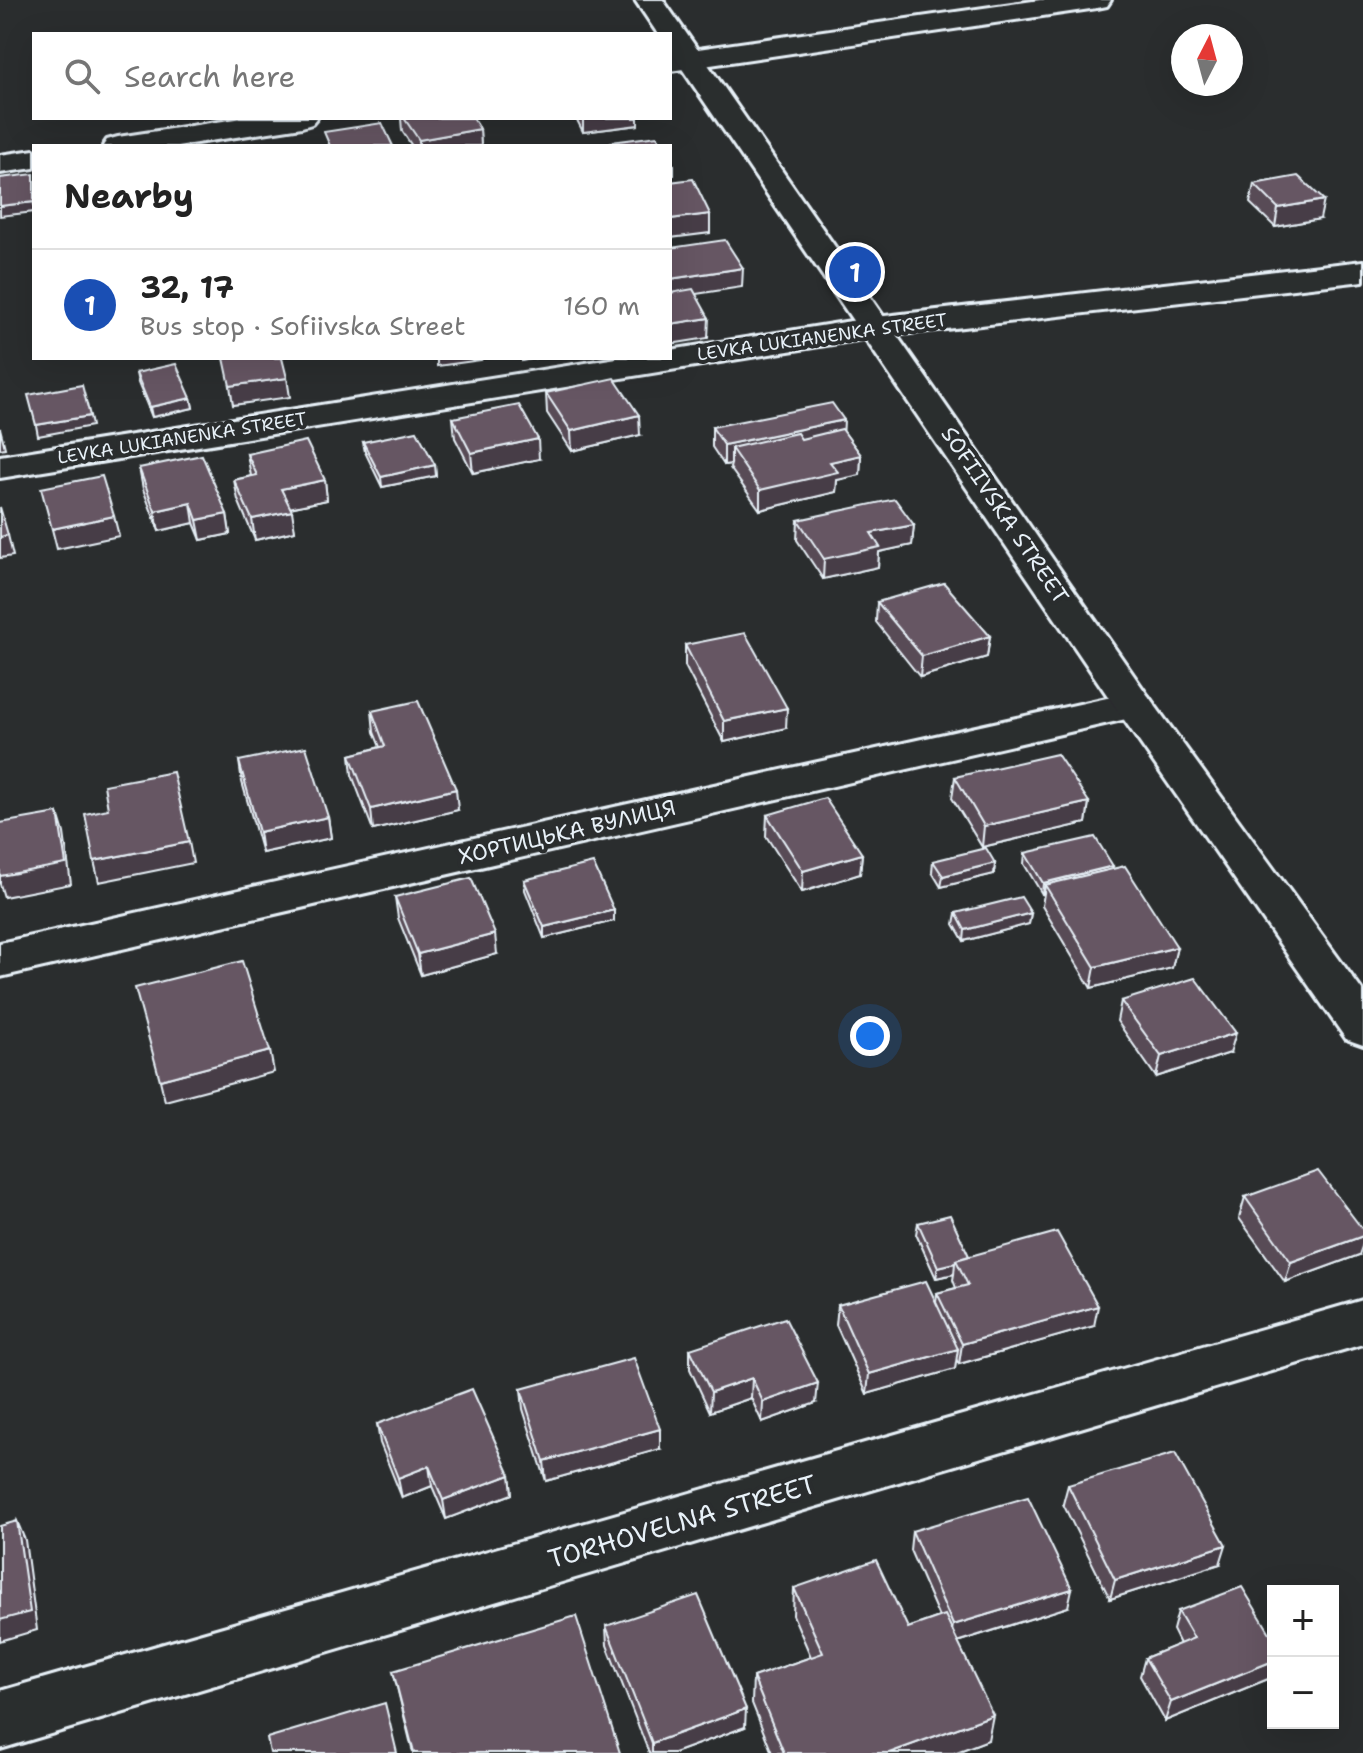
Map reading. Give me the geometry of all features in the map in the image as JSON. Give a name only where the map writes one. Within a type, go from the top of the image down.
[{"type":"street","name":"SOFIIVSKA STREET","points":[[649,0],[665,32]]},
{"type":"street","points":[[680,61],[1097,0]]},
{"type":"street","name":"SOFIIVSKA STREET","points":[[680,61],[876,327],[1134,705],[1363,1027]]},
{"type":"street","points":[[131,144],[289,120]]},
{"type":"street","points":[[0,164],[32,159]]},
{"type":"street","name":"LEVKA LUKIANENKA STREET","points":[[672,360],[876,327],[1363,271]]},
{"type":"street","name":"LEVKA LUKIANENKA STREET","points":[[0,467],[670,360]]},
{"type":"street","name":"ХОРТИЦЬКА ВУЛИЦЯ","points":[[0,960],[1134,705]]},
{"type":"street","name":"TORHOVELNA STREET","points":[[0,1720],[1363,1322]]},
{"type":"building","points":[[405,120],[474,120],[480,129],[419,140]]},
{"type":"building","points":[[382,123],[392,144],[329,144],[324,132]]},
{"type":"building","points":[[657,136],[662,144],[612,144]]},
{"type":"building","points":[[32,174],[32,202],[0,206],[0,178]]},
{"type":"building","points":[[1298,176],[1324,200],[1278,208],[1254,184]]},
{"type":"building","points":[[693,179],[710,214],[672,219],[672,182]]},
{"type":"building","points":[[725,240],[743,268],[672,279],[672,248]]},
{"type":"building","points":[[693,289],[709,318],[672,324],[672,293]]},
{"type":"building","points":[[224,360],[282,360],[287,378],[230,386]]},
{"type":"building","points":[[176,364],[191,398],[150,407],[136,373]]},
{"type":"building","points":[[614,378],[639,415],[571,431],[546,393]]},
{"type":"building","points":[[82,385],[90,416],[36,425],[28,395]]},
{"type":"building","points":[[832,403],[844,420],[724,445],[712,427]]},
{"type":"building","points":[[519,405],[538,439],[471,453],[453,418]]},
{"type":"building","points":[[842,429],[861,455],[830,462],[838,472],[760,490],[731,448],[797,433],[801,439]]},
{"type":"building","points":[[417,431],[435,465],[381,477],[363,442]]},
{"type":"building","points":[[306,441],[325,480],[281,489],[292,511],[252,519],[234,480],[257,475],[247,454]]},
{"type":"building","points":[[202,455],[227,514],[197,520],[191,503],[155,511],[139,468]]},
{"type":"building","points":[[102,476],[114,516],[52,529],[41,488]]},
{"type":"building","points":[[895,499],[914,525],[871,533],[880,547],[824,559],[798,520]]},
{"type":"building","points":[[0,507],[8,535],[0,537]]},
{"type":"building","points":[[944,583],[990,636],[922,656],[877,602]]},
{"type":"building","points":[[745,633],[787,708],[724,721],[685,645]]},
{"type":"building","points":[[418,701],[456,789],[371,809],[350,755],[385,746],[372,711]]},
{"type":"building","points":[[306,747],[328,817],[259,832],[239,761]]},
{"type":"building","points":[[1057,754],[1089,802],[984,826],[955,777]]},
{"type":"building","points":[[173,772],[189,842],[94,861],[85,814],[108,809],[104,785]]},
{"type":"building","points":[[825,798],[862,854],[803,871],[767,815]]},
{"type":"building","points":[[58,813],[66,864],[0,876],[0,823]]},
{"type":"building","points":[[1095,837],[1113,866],[1043,883],[1025,853]]},
{"type":"building","points":[[986,848],[995,863],[943,876],[933,861]]},
{"type":"building","points":[[593,863],[614,910],[544,927],[524,880]]},
{"type":"building","points":[[1125,866],[1177,947],[1095,967],[1045,885]]},
{"type":"building","points":[[471,878],[495,934],[418,954],[395,897]]},
{"type":"building","points":[[1021,897],[1031,913],[965,930],[956,913]]},
{"type":"building","points":[[242,961],[270,1051],[160,1080],[135,988]]},
{"type":"building","points":[[1195,978],[1236,1033],[1161,1056],[1121,1001]]},
{"type":"building","points":[[1318,1171],[1363,1230],[1363,1236],[1291,1262],[1245,1197]]},
{"type":"building","points":[[950,1215],[969,1256],[938,1267],[918,1223]]},
{"type":"building","points":[[1057,1232],[1098,1306],[962,1344],[937,1293],[968,1285],[956,1260]]},
{"type":"building","points":[[926,1281],[958,1349],[869,1374],[838,1305]]},
{"type":"building","points":[[785,1318],[818,1383],[763,1402],[752,1378],[711,1392],[690,1349]]},
{"type":"building","points":[[634,1358],[660,1429],[544,1461],[521,1389]]},
{"type":"building","points":[[472,1389],[510,1475],[443,1500],[429,1466],[398,1478],[377,1424]]},
{"type":"building","points":[[1175,1453],[1226,1545],[1115,1580],[1068,1485]]},
{"type":"building","points":[[1028,1497],[1072,1589],[953,1625],[912,1531]]},
{"type":"building","points":[[17,1521],[30,1612],[0,1620],[0,1526]]},
{"type":"building","points":[[876,1560],[908,1628],[945,1615],[993,1715],[889,1753],[784,1753],[753,1677],[823,1653],[794,1588]]},
{"type":"building","points":[[1242,1587],[1267,1628],[1267,1663],[1171,1702],[1145,1658],[1194,1638],[1178,1611]]},
{"type":"building","points":[[698,1595],[746,1709],[652,1743],[606,1626]]},
{"type":"building","points":[[576,1616],[620,1753],[414,1753],[393,1671]]},
{"type":"building","points":[[385,1703],[397,1753],[270,1753],[267,1738]]},
{"type":"place","name":"32, 17","points":[[855,272]]}]
